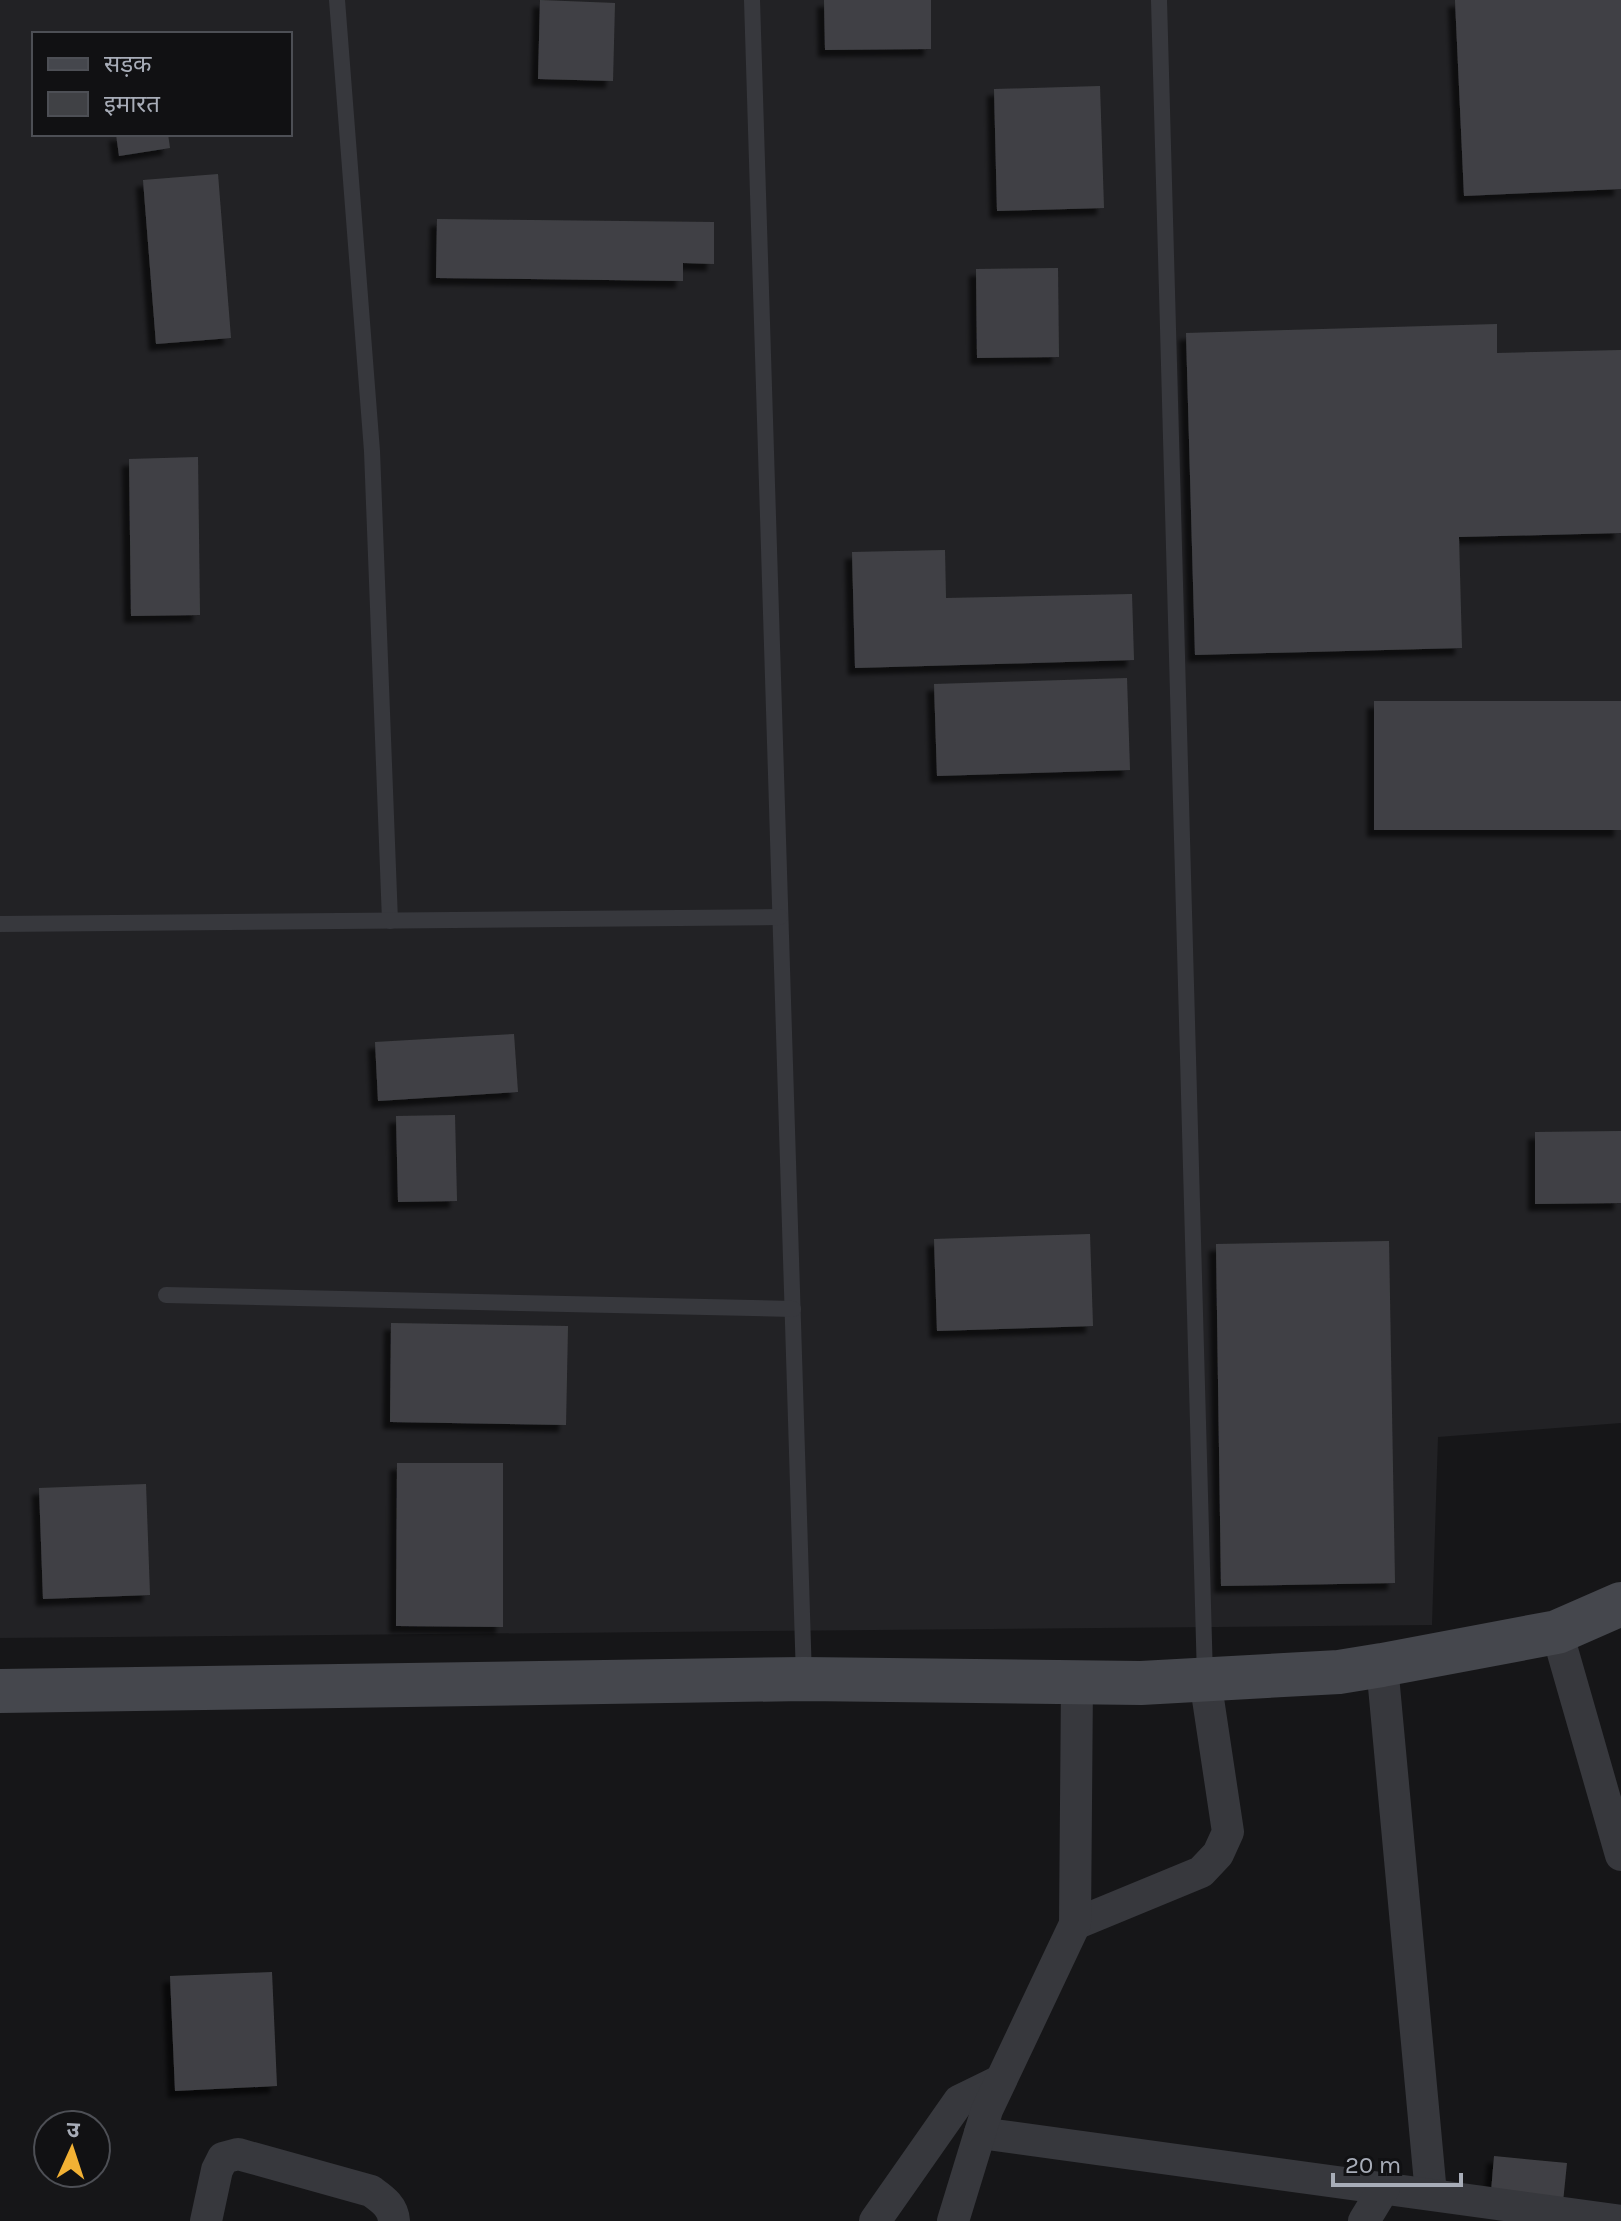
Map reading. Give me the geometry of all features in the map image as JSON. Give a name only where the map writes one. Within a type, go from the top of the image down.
[{"type":"street","points":[[0,1691],[804,1679],[1141,1683],[1339,1672],[1382,1665],[1557,1632],[1621,1604]]},
{"type":"street","points":[[1557,1632],[1621,1855]]},
{"type":"street","points":[[1382,1665],[1431,2194]]},
{"type":"street","points":[[1075,1924],[1201,1872],[1218,1854],[1228,1832],[1205,1679]]},
{"type":"street","points":[[953,2221],[987,2110],[1075,1924],[1077,1682]]},
{"type":"street","points":[[875,2221],[959,2101],[1000,2081]]},
{"type":"street","points":[[980,2133],[1621,2221]]},
{"type":"street","points":[[206,2221],[217,2170],[223,2158],[238,2154],[371,2191],[386,2202],[394,2221]]},
{"type":"street","points":[[1364,2221],[1384,2188]]},
{"type":"lane","points":[[337,0],[372,451],[390,921]]},
{"type":"lane","points":[[752,0],[804,1679]]},
{"type":"lane","points":[[1159,0],[1205,1679]]},
{"type":"lane","points":[[0,924],[780,917]]},
{"type":"lane","points":[[166,1295],[793,1309]]},
{"type":"shaded area","points":[[0,0],[1621,0],[1621,1423],[1438,1437],[1432,1625],[0,1638]]},
{"type":"building","points":[[540,0],[615,3],[613,81],[538,79]]},
{"type":"building","points":[[824,0],[931,0],[931,49],[825,50]]},
{"type":"building","points":[[1455,0],[1621,0],[1621,189],[1464,196]]},
{"type":"building","points":[[1100,86],[1104,208],[997,211],[994,89]]},
{"type":"building","points":[[116,136],[168,136],[170,148],[119,156]]},
{"type":"building","points":[[218,174],[231,338],[156,344],[143,180]]},
{"type":"building","points":[[437,219],[714,222],[714,264],[683,263],[683,281],[436,278]]},
{"type":"building","points":[[1058,268],[1059,357],[977,358],[976,269]]},
{"type":"building","points":[[1497,324],[1497,353],[1621,350],[1621,533],[1459,537],[1462,648],[1195,655],[1186,333]]},
{"type":"building","points":[[198,457],[200,615],[131,616],[129,459]]},
{"type":"building","points":[[945,550],[946,598],[1132,594],[1134,660],[855,668],[852,552]]},
{"type":"building","points":[[1127,678],[1130,770],[937,776],[934,684]]},
{"type":"building","points":[[1374,701],[1621,701],[1621,830],[1374,830]]},
{"type":"building","points":[[514,1034],[518,1092],[378,1101],[375,1042]]},
{"type":"building","points":[[455,1115],[457,1201],[398,1202],[396,1116]]},
{"type":"building","points":[[1621,1131],[1621,1203],[1535,1204],[1535,1132]]},
{"type":"building","points":[[1090,1234],[1093,1326],[937,1331],[934,1239]]},
{"type":"building","points":[[1389,1241],[1395,1583],[1221,1586],[1216,1244]]},
{"type":"building","points":[[391,1323],[568,1326],[566,1425],[390,1422]]},
{"type":"building","points":[[397,1463],[503,1463],[503,1627],[396,1626]]},
{"type":"building","points":[[146,1484],[150,1595],[43,1599],[39,1488]]},
{"type":"building","points":[[272,1972],[277,2086],[175,2091],[170,1976]]},
{"type":"building","points":[[1494,2156],[1567,2163],[1562,2212],[1490,2204]]}]
